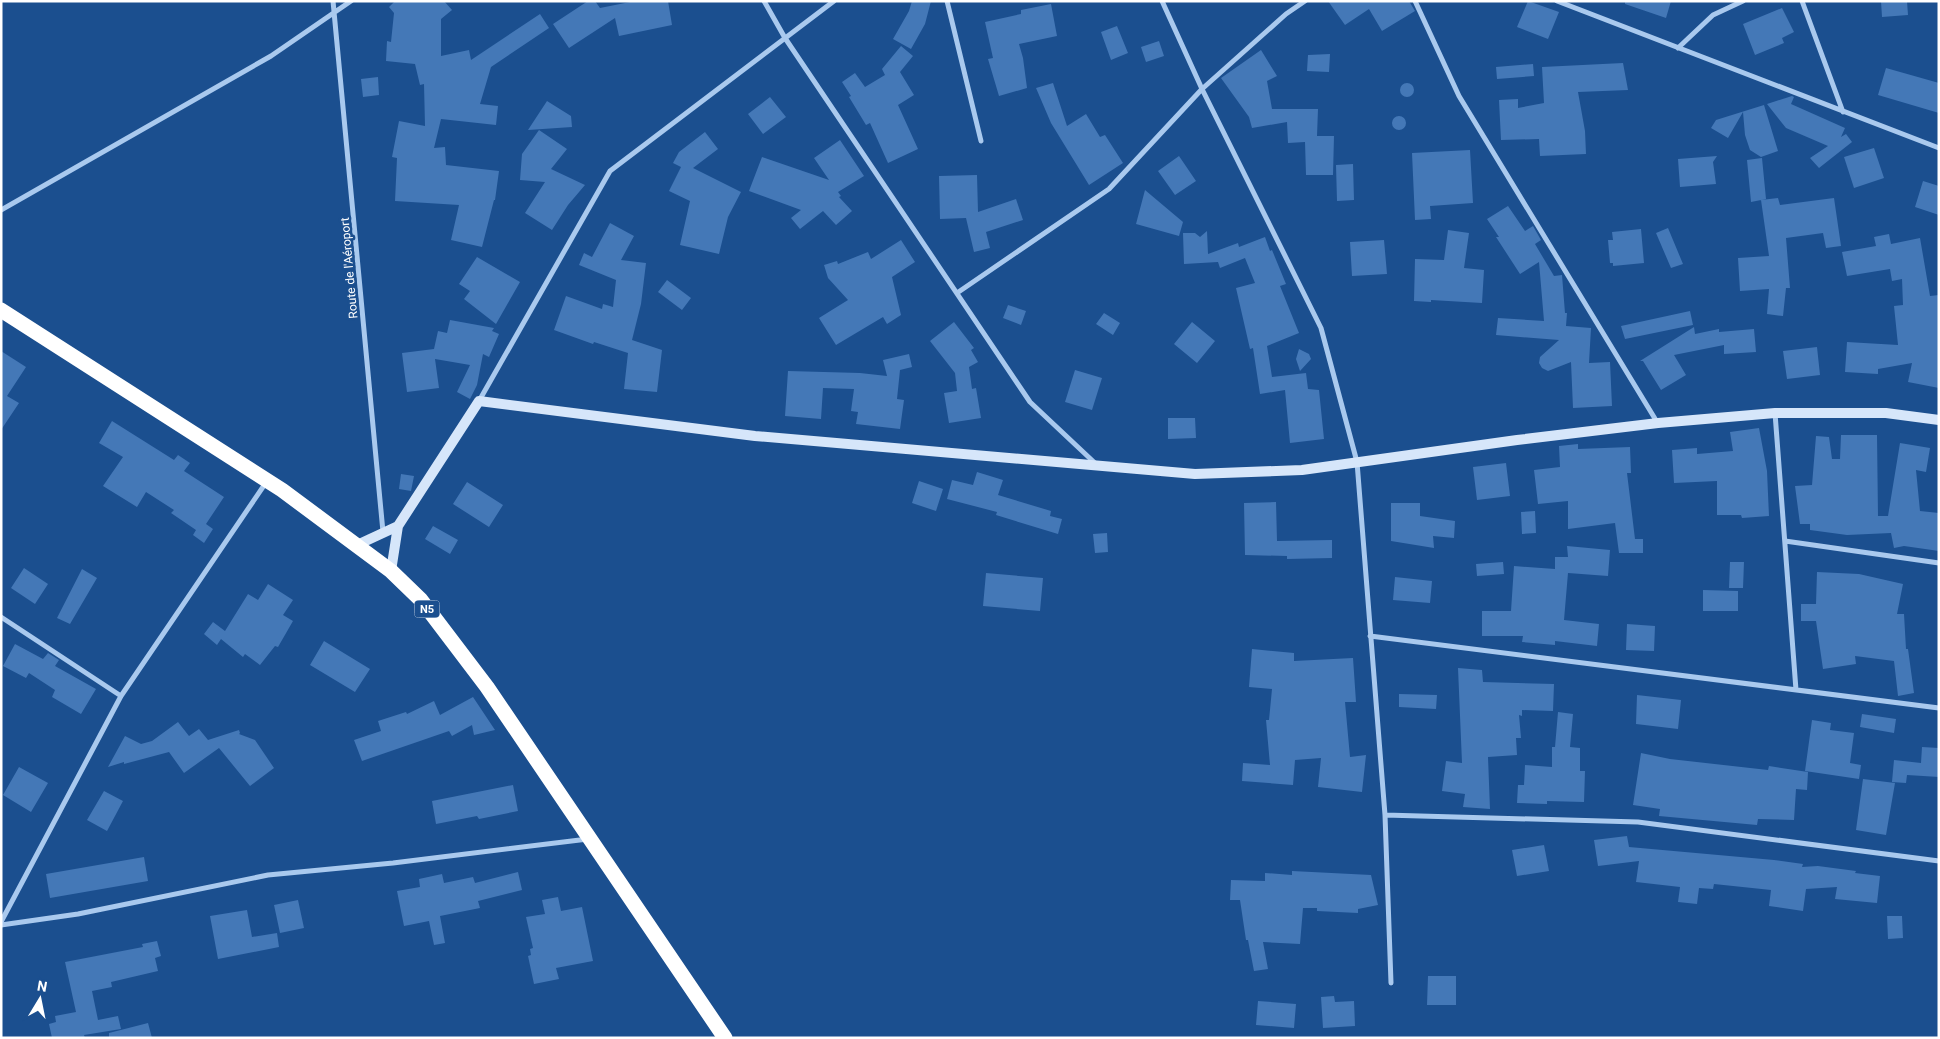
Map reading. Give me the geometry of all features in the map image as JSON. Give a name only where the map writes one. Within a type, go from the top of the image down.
[{"type":"highway","name":"N5","points":[[1,310],[267,481],[391,571],[421,600],[487,687],[725,1038]]},
{"type":"street","name":"Route de l'Aéroport","points":[[333,1],[383,533]]},
{"type":"street","points":[[1,210],[271,56],[351,1]]},
{"type":"street","points":[[764,1],[785,38],[1030,402],[1097,465]]},
{"type":"street","points":[[391,571],[398,526],[479,401],[610,171],[834,1]]},
{"type":"street","points":[[947,1],[981,141]]},
{"type":"street","points":[[1162,1],[1202,89],[1321,328],[1357,462],[1384,815],[1391,983]]},
{"type":"street","points":[[957,293],[1110,189],[1202,89],[1286,14],[1304,1]]},
{"type":"street","points":[[1415,1],[1459,96],[1658,423]]},
{"type":"street","points":[[1557,1],[1939,148]]},
{"type":"street","points":[[1678,48],[1713,15],[1742,1]]},
{"type":"street","points":[[1802,1],[1843,112]]},
{"type":"street","points":[[479,401],[755,436],[1195,474],[1302,470],[1517,440],[1658,423],[1775,414],[1886,413],[1939,420]]},
{"type":"street","points":[[1775,414],[1796,690]]},
{"type":"street","points":[[1,924],[121,696],[267,481]]},
{"type":"street","points":[[357,545],[398,526]]},
{"type":"street","points":[[1785,541],[1939,563]]},
{"type":"street","points":[[1,616],[121,696]]},
{"type":"street","points":[[1370,636],[1939,708]]},
{"type":"street","points":[[1384,815],[1638,822],[1939,861]]},
{"type":"street","points":[[1,924],[78,914],[268,875],[393,863],[591,838]]},
{"type":"building","points":[[395,1],[444,1],[452,10],[441,19],[441,56],[469,50],[471,60],[540,14],[549,28],[491,67],[480,104],[498,106],[496,125],[441,119],[434,148],[445,147],[446,165],[499,171],[495,200],[482,247],[451,240],[459,205],[395,201],[397,158],[392,157],[399,121],[425,126],[424,84],[420,85],[415,64],[386,61],[387,41],[391,42],[394,13],[389,7]]},
{"type":"building","points":[[588,1],[595,1],[600,8],[635,1],[668,1],[672,25],[619,36],[615,18],[569,48],[553,24]]},
{"type":"building","points":[[912,1],[931,1],[925,24],[911,49],[893,39],[909,11]]},
{"type":"building","points":[[1328,1],[1409,1],[1415,11],[1382,31],[1369,9],[1345,25]]},
{"type":"building","points":[[1528,1],[1559,12],[1548,39],[1517,27]]},
{"type":"building","points":[[1625,1],[1671,1],[1666,18],[1625,4]]},
{"type":"building","points":[[1881,1],[1907,1],[1908,15],[1882,17]]},
{"type":"building","points":[[1051,4],[1057,36],[1019,44],[1027,88],[999,96],[988,59],[993,58],[985,22],[1021,14],[1021,10]]},
{"type":"building","points":[[1782,8],[1794,32],[1782,38],[1784,43],[1755,55],[1743,24]]},
{"type":"building","points":[[1117,26],[1128,53],[1111,60],[1101,32]]},
{"type":"building","points":[[1159,41],[1164,56],[1146,62],[1141,47]]},
{"type":"building","points":[[901,46],[913,56],[900,72],[914,95],[898,105],[918,149],[888,163],[870,123],[866,125],[842,82],[855,73],[865,87],[885,75],[882,69]]},
{"type":"building","points":[[1261,50],[1277,76],[1267,81],[1272,109],[1318,109],[1317,136],[1334,136],[1333,175],[1306,175],[1305,142],[1288,143],[1287,122],[1252,128],[1249,117],[1221,78]]},
{"type":"building","points":[[1330,54],[1329,72],[1307,71],[1308,55]]},
{"type":"building","points":[[1623,63],[1628,90],[1578,92],[1585,131],[1586,154],[1540,156],[1539,139],[1501,140],[1499,100],[1518,99],[1518,108],[1544,103],[1542,67]]},
{"type":"building","points":[[1533,64],[1534,76],[1497,79],[1496,67]]},
{"type":"building","points":[[1886,68],[1939,83],[1939,113],[1878,95]]},
{"type":"building","points":[[378,77],[379,95],[363,97],[361,79]]},
{"type":"building","points":[[1053,83],[1067,126],[1086,114],[1100,137],[1105,135],[1123,163],[1089,185],[1051,123],[1036,88]]},
{"type":"building","points":[[1404,83],[1410,83],[1414,90],[1410,97],[1404,97],[1400,93],[1400,87]]},
{"type":"building","points":[[770,97],[786,117],[763,134],[748,114]]},
{"type":"building","points":[[1794,97],[1791,104],[1845,128],[1841,137],[1846,134],[1852,142],[1819,168],[1810,158],[1828,146],[1786,128],[1767,104]]},
{"type":"building","points":[[547,101],[571,116],[572,127],[528,130]]},
{"type":"building","points":[[1764,105],[1778,151],[1761,157],[1750,150],[1745,135],[1743,112],[1728,138],[1711,128],[1716,120]]},
{"type":"building","points":[[1396,116],[1402,116],[1406,123],[1402,130],[1396,130],[1392,126],[1392,120]]},
{"type":"building","points":[[539,130],[567,149],[551,169],[585,185],[568,205],[552,230],[525,213],[545,182],[520,180],[522,154]]},
{"type":"building","points":[[705,132],[718,149],[693,168],[741,192],[728,217],[719,254],[680,245],[690,201],[669,191],[681,167],[673,163],[679,152]]},
{"type":"building","points":[[840,140],[864,176],[838,192],[841,196],[839,197],[852,211],[836,225],[823,211],[800,229],[791,218],[801,210],[749,191],[762,157],[829,180],[814,158]]},
{"type":"building","points":[[1874,148],[1884,178],[1854,188],[1844,157]]},
{"type":"building","points":[[1470,150],[1473,203],[1430,206],[1431,219],[1415,220],[1412,153]]},
{"type":"building","points":[[1179,156],[1196,181],[1175,195],[1158,171]]},
{"type":"building","points":[[1717,156],[1713,162],[1716,184],[1680,187],[1678,159]]},
{"type":"building","points":[[1762,158],[1766,199],[1751,202],[1747,160]]},
{"type":"building","points":[[1353,164],[1354,200],[1337,201],[1336,165]]},
{"type":"building","points":[[977,175],[978,212],[1016,199],[1023,220],[986,232],[990,248],[974,252],[966,218],[940,219],[939,176]]},
{"type":"building","points":[[1923,181],[1939,186],[1939,215],[1915,207]]},
{"type":"building","points":[[1145,190],[1183,222],[1179,236],[1136,224]]},
{"type":"building","points":[[1778,198],[1780,205],[1834,198],[1841,246],[1826,248],[1823,233],[1786,238],[1790,288],[1786,288],[1783,316],[1767,314],[1769,289],[1740,291],[1738,258],[1769,256],[1761,200]]},
{"type":"building","points":[[1508,206],[1525,231],[1533,226],[1541,240],[1535,244],[1554,276],[1562,275],[1565,313],[1567,313],[1566,326],[1591,328],[1589,363],[1610,362],[1612,406],[1573,408],[1571,362],[1548,371],[1542,368],[1539,363],[1540,357],[1559,340],[1496,335],[1498,318],[1544,321],[1539,262],[1520,274],[1496,237],[1499,237],[1487,219]]},
{"type":"building","points":[[610,223],[634,236],[621,260],[646,263],[641,304],[632,340],[662,350],[657,392],[624,389],[628,353],[594,342],[593,344],[554,330],[566,296],[602,309],[603,304],[613,307],[616,280],[579,265],[584,253],[592,257]]},
{"type":"building","points":[[1668,228],[1683,264],[1671,268],[1656,233]]},
{"type":"building","points":[[1641,229],[1644,263],[1613,266],[1613,263],[1610,263],[1608,240],[1613,240],[1612,232]]},
{"type":"building","points":[[1448,230],[1469,233],[1464,268],[1484,270],[1482,303],[1414,301],[1415,259],[1444,260]]},
{"type":"building","points":[[1207,231],[1208,254],[1238,243],[1239,247],[1265,237],[1286,284],[1280,286],[1299,333],[1267,346],[1272,377],[1306,373],[1308,389],[1319,390],[1324,439],[1290,443],[1285,390],[1260,394],[1253,348],[1250,349],[1236,288],[1255,283],[1245,258],[1220,268],[1218,262],[1184,264],[1183,233],[1195,233],[1200,237]]},
{"type":"building","points":[[1889,234],[1891,244],[1920,238],[1930,296],[1939,295],[1939,388],[1908,382],[1912,363],[1878,369],[1878,374],[1845,372],[1847,342],[1898,345],[1894,306],[1903,305],[1902,279],[1892,281],[1890,269],[1847,276],[1842,252],[1876,246],[1874,237]]},
{"type":"building","points":[[901,240],[915,262],[892,277],[901,315],[887,324],[883,317],[836,345],[819,318],[848,300],[828,278],[824,265],[837,261],[838,264],[868,252],[871,259]]},
{"type":"building","points":[[1384,240],[1387,274],[1352,276],[1350,242]]},
{"type":"building","points":[[477,257],[520,282],[496,324],[464,299],[470,291],[459,284]]},
{"type":"building","points":[[667,280],[691,298],[682,310],[658,292]]},
{"type":"building","points":[[1008,305],[1026,311],[1021,325],[1003,318]]},
{"type":"building","points":[[1690,311],[1693,325],[1625,339],[1621,326]]},
{"type":"building","points":[[1104,313],[1120,323],[1113,335],[1096,324]]},
{"type":"building","points":[[450,320],[494,328],[492,331],[499,334],[489,357],[483,354],[477,385],[470,399],[457,392],[470,365],[435,359],[439,388],[407,392],[402,353],[434,349],[438,331],[447,333]]},
{"type":"building","points":[[954,322],[974,348],[971,350],[978,362],[969,367],[972,389],[976,388],[981,418],[949,423],[944,393],[957,391],[955,373],[930,341]]},
{"type":"building","points":[[1192,322],[1215,341],[1197,363],[1174,344]]},
{"type":"building","points":[[1694,327],[1695,334],[1719,329],[1719,332],[1754,329],[1756,352],[1724,354],[1724,345],[1674,355],[1686,375],[1661,390],[1643,361],[1640,361]]},
{"type":"building","points":[[1817,347],[1820,375],[1787,379],[1783,351]]},
{"type":"building","points":[[1299,349],[1309,354],[1311,359],[1300,371],[1296,359]]},
{"type":"building","points":[[1,351],[26,367],[7,396],[19,403],[1,430]]},
{"type":"building","points":[[909,354],[912,367],[900,370],[897,399],[904,400],[900,429],[856,424],[858,412],[851,411],[854,389],[823,388],[821,419],[785,416],[788,371],[860,373],[887,376],[883,360]]},
{"type":"building","points":[[1075,370],[1102,378],[1092,410],[1065,402]]},
{"type":"building","points":[[1168,418],[1195,418],[1196,438],[1168,439]]},
{"type":"building","points":[[112,421],[174,460],[178,455],[190,463],[184,471],[224,497],[206,524],[213,529],[204,543],[193,535],[196,530],[171,513],[174,510],[146,492],[137,507],[103,486],[123,457],[99,443]]},
{"type":"building","points":[[1759,428],[1767,471],[1769,516],[1742,518],[1741,515],[1717,515],[1717,481],[1674,483],[1672,450],[1697,448],[1697,454],[1733,451],[1730,432]]},
{"type":"building","points":[[1841,435],[1877,435],[1878,516],[1888,516],[1900,443],[1930,448],[1926,472],[1916,470],[1920,511],[1939,513],[1939,551],[1904,546],[1894,548],[1891,533],[1847,535],[1810,530],[1810,524],[1800,524],[1795,486],[1812,485],[1816,436],[1829,437],[1832,459],[1840,459]]},
{"type":"building","points":[[1578,444],[1578,449],[1630,447],[1631,473],[1627,473],[1635,539],[1643,539],[1643,553],[1619,553],[1615,523],[1568,529],[1568,501],[1538,504],[1534,470],[1560,467],[1559,446]]},
{"type":"building","points":[[1506,463],[1510,496],[1477,500],[1473,467]]},
{"type":"building","points":[[977,472],[1003,480],[998,495],[1051,511],[1050,516],[1062,519],[1058,534],[996,515],[997,512],[947,499],[952,480],[973,485]]},
{"type":"building","points":[[401,474],[414,476],[411,491],[399,489]]},
{"type":"building","points":[[919,481],[943,489],[936,511],[912,503]]},
{"type":"building","points":[[467,482],[503,505],[489,527],[453,504]]},
{"type":"building","points":[[1276,502],[1277,541],[1332,540],[1332,558],[1287,559],[1287,556],[1245,555],[1244,503]]},
{"type":"building","points":[[1391,503],[1420,503],[1420,516],[1455,521],[1454,538],[1433,536],[1434,548],[1391,541]]},
{"type":"building","points":[[1535,511],[1536,533],[1522,534],[1521,512]]},
{"type":"building","points":[[433,526],[458,540],[450,554],[425,539]]},
{"type":"building","points":[[1107,533],[1108,552],[1095,553],[1093,534]]},
{"type":"building","points":[[1567,546],[1610,550],[1608,576],[1568,573],[1564,620],[1599,624],[1597,646],[1555,641],[1555,645],[1522,642],[1523,636],[1482,636],[1482,611],[1511,611],[1514,566],[1555,569],[1555,557],[1568,557]]},
{"type":"building","points":[[1503,562],[1504,574],[1477,576],[1476,564]]},
{"type":"building","points":[[1730,562],[1744,562],[1743,588],[1729,588]]},
{"type":"building","points":[[24,568],[48,584],[35,604],[11,588]]},
{"type":"building","points":[[82,569],[97,578],[70,624],[57,618]]},
{"type":"building","points":[[1817,572],[1859,574],[1903,584],[1897,614],[1904,614],[1906,649],[1908,649],[1914,693],[1898,696],[1894,661],[1855,656],[1856,664],[1823,669],[1816,621],[1801,621],[1801,604],[1816,604]]},
{"type":"building","points":[[986,573],[1043,578],[1040,611],[983,606]]},
{"type":"building","points":[[1395,577],[1432,581],[1430,603],[1393,600]]},
{"type":"building","points":[[268,584],[293,600],[283,615],[293,621],[278,647],[275,646],[260,665],[245,654],[243,657],[221,639],[217,645],[204,634],[213,622],[225,631],[248,594],[258,600]]},
{"type":"building","points":[[1703,590],[1738,591],[1738,611],[1703,611]]},
{"type":"building","points":[[1627,624],[1655,626],[1654,651],[1626,650]]},
{"type":"building","points":[[324,641],[370,669],[355,692],[310,665]]},
{"type":"building","points":[[15,644],[43,659],[48,653],[59,660],[55,666],[96,689],[81,714],[52,697],[55,690],[29,673],[26,678],[3,666]]},
{"type":"building","points":[[1252,649],[1294,653],[1294,661],[1353,658],[1356,702],[1345,702],[1350,757],[1366,755],[1362,792],[1318,787],[1321,758],[1295,760],[1293,785],[1242,781],[1243,763],[1270,765],[1266,720],[1269,720],[1272,689],[1249,687]]},
{"type":"building","points":[[1458,668],[1482,670],[1483,682],[1554,684],[1553,711],[1522,710],[1522,716],[1519,715],[1521,738],[1516,738],[1517,755],[1488,757],[1490,809],[1463,807],[1465,794],[1442,791],[1446,761],[1462,763]]},
{"type":"building","points":[[1399,694],[1437,695],[1436,709],[1399,707]]},
{"type":"building","points":[[1637,695],[1681,700],[1678,729],[1636,724]]},
{"type":"building","points":[[473,697],[495,730],[474,735],[472,725],[452,736],[449,731],[362,761],[354,740],[381,731],[378,721],[406,712],[407,714],[434,701],[440,715]]},
{"type":"building","points":[[1558,712],[1573,714],[1570,747],[1580,748],[1580,771],[1585,771],[1584,802],[1547,801],[1547,804],[1517,803],[1518,785],[1524,785],[1525,765],[1552,767],[1552,747],[1555,747]]},
{"type":"building","points":[[1862,714],[1896,719],[1894,733],[1860,727]]},
{"type":"building","points":[[1812,720],[1831,723],[1830,730],[1854,733],[1850,763],[1861,765],[1859,779],[1805,771]]},
{"type":"building","points":[[178,722],[189,736],[199,729],[208,740],[239,730],[239,734],[255,740],[274,768],[250,786],[219,748],[184,773],[169,752],[108,767],[125,736],[141,744],[152,741]]},
{"type":"building","points":[[1922,747],[1939,748],[1939,777],[1907,775],[1906,783],[1892,782],[1894,760],[1921,763]]},
{"type":"building","points":[[1641,753],[1670,759],[1768,770],[1769,766],[1808,772],[1807,790],[1796,789],[1794,820],[1758,819],[1757,825],[1659,816],[1660,809],[1633,805]]},
{"type":"building","points":[[19,767],[48,783],[31,812],[3,795]]},
{"type":"building","points":[[1863,779],[1895,783],[1886,835],[1856,830]]},
{"type":"building","points":[[513,785],[518,811],[479,819],[477,816],[436,824],[432,801]]},
{"type":"building","points":[[104,791],[123,801],[107,831],[87,820]]},
{"type":"building","points":[[1627,836],[1629,847],[1774,860],[1803,864],[1802,867],[1818,866],[1880,876],[1877,903],[1835,899],[1837,887],[1806,889],[1803,911],[1769,906],[1771,890],[1714,884],[1713,889],[1699,888],[1697,904],[1678,902],[1680,887],[1636,882],[1639,861],[1598,866],[1594,840]]},
{"type":"building","points":[[1544,845],[1549,871],[1517,876],[1512,850]]},
{"type":"building","points":[[144,857],[148,881],[50,898],[46,874]]},
{"type":"building","points":[[1292,871],[1371,875],[1378,905],[1358,909],[1358,913],[1317,911],[1317,908],[1303,908],[1300,944],[1263,942],[1268,969],[1254,971],[1248,940],[1246,940],[1240,900],[1230,900],[1231,880],[1265,881],[1265,873],[1292,875]]},
{"type":"building","points":[[518,872],[522,890],[478,901],[480,908],[440,916],[445,943],[434,945],[429,921],[404,926],[397,891],[420,887],[419,879],[442,874],[444,883],[473,877],[475,883]]},
{"type":"building","points":[[558,897],[561,911],[582,907],[593,961],[556,968],[559,979],[534,984],[528,956],[531,955],[530,949],[533,948],[526,917],[545,914],[542,900]]},
{"type":"building","points":[[298,900],[304,928],[280,933],[274,905]]},
{"type":"building","points":[[247,910],[252,937],[277,933],[279,947],[218,959],[210,916]]},
{"type":"building","points":[[1887,916],[1902,916],[1903,938],[1888,939]]},
{"type":"building","points":[[157,941],[161,956],[155,958],[158,971],[111,982],[112,987],[92,991],[98,1020],[118,1016],[121,1029],[84,1035],[85,1038],[52,1038],[49,1024],[56,1022],[55,1016],[76,1012],[65,962],[143,947],[142,944]]},
{"type":"building","points":[[1428,976],[1456,976],[1456,1005],[1427,1005]]},
{"type":"building","points":[[1334,996],[1335,1002],[1354,1001],[1355,1026],[1323,1028],[1321,997]]},
{"type":"building","points":[[1258,1001],[1296,1004],[1294,1028],[1256,1025]]},
{"type":"building","points":[[148,1023],[152,1038],[109,1038],[109,1033]]}]
